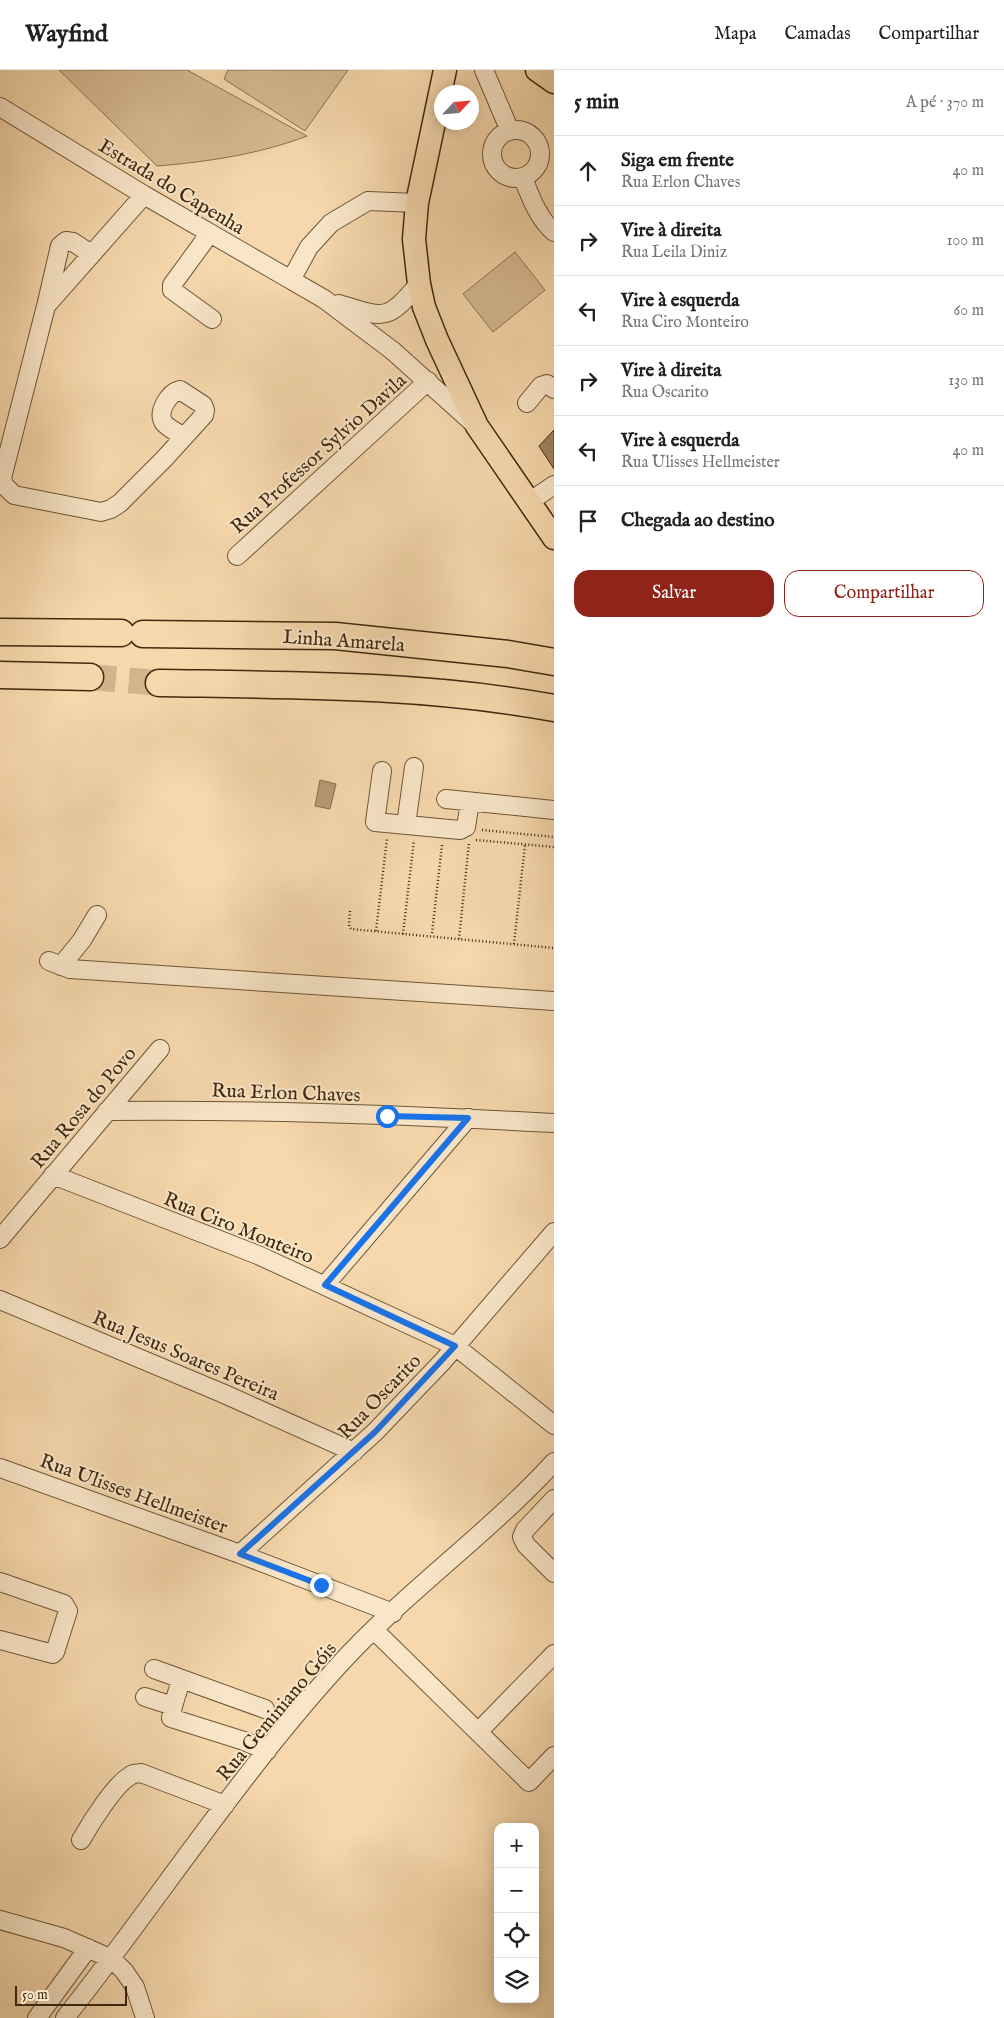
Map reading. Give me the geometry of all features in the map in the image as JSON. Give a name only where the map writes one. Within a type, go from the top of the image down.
[{"type":"highway","name":"Linha Amarela","points":[[0,632],[335,636],[508,654],[549,661]]},
{"type":"highway","points":[[0,676],[90,677]]},
{"type":"highway","points":[[159,683],[324,686],[455,695],[548,707]]},
{"type":"main road","points":[[442,85],[445,70]]},
{"type":"main road","points":[[446,85],[457,70]]},
{"type":"main road","points":[[536,70],[554,82]]},
{"type":"main road","points":[[434,122],[417,203],[414,239],[419,284],[424,307],[437,340],[477,426],[554,538]]},
{"type":"street","points":[[484,70],[510,131]]},
{"type":"street","name":"Estrada do Capenha","points":[[0,107],[324,299],[386,345],[477,426]]},
{"type":"street","points":[[519,130],[527,134],[539,148],[540,157],[537,166],[523,178],[504,176],[497,170],[493,161],[492,152],[495,142],[501,135],[510,131],[519,130]]},
{"type":"street","points":[[523,178],[538,213],[551,225]]},
{"type":"street","points":[[46,306],[144,194]]},
{"type":"street","points":[[291,280],[309,247],[331,223],[368,201],[417,203]]},
{"type":"street","points":[[210,233],[172,286],[172,290],[212,319]]},
{"type":"street","points":[[91,254],[73,242],[66,241],[60,246],[2,478],[4,485],[14,495],[101,512],[111,509],[120,503],[184,438]]},
{"type":"street","name":"Estrada do Capenha","points":[[324,299],[365,312],[386,314],[402,304],[419,284]]},
{"type":"street","name":"Rua Professor Sylvio Davila","points":[[237,556],[428,381]]},
{"type":"street","points":[[527,403],[541,386],[547,384],[554,389]]},
{"type":"street","points":[[529,502],[554,485]]},
{"type":"street","points":[[410,826],[414,767]]},
{"type":"street","points":[[382,771],[375,822],[444,829],[464,829],[467,824],[470,802]]},
{"type":"street","points":[[446,799],[554,810]]},
{"type":"street","points":[[97,915],[82,940],[55,964],[70,969],[554,1001]]},
{"type":"street","name":"Rua Rosa do Povo","points":[[0,1239],[160,1049]]},
{"type":"street","name":"Rua Erlon Chaves","points":[[107,1111],[270,1112],[468,1118],[554,1123]]},
{"type":"street","points":[[325,1285],[468,1118]]},
{"type":"street","name":"Rua Ciro Monteiro","points":[[53,1175],[258,1255],[455,1346],[554,1425]]},
{"type":"street","name":"Rua Oscarito","points":[[240,1554],[375,1432],[455,1346],[554,1232]]},
{"type":"street","name":"Rua Jesus Soares Pereira","points":[[0,1300],[222,1393],[354,1452]]},
{"type":"street","name":"Rua Geminiano Góis","points":[[65,2018],[112,1959],[297,1712],[339,1664],[481,1534],[538,1480],[554,1462]]},
{"type":"street","name":"Rua Ulisses Hellmeister","points":[[0,1468],[240,1554],[393,1613]]},
{"type":"street","points":[[538,1480],[554,1498],[525,1530],[522,1536],[526,1545],[554,1573]]},
{"type":"street","points":[[0,1582],[64,1604],[68,1611],[55,1652],[52,1654],[0,1640]]},
{"type":"street","points":[[374,1630],[529,1782],[554,1756]]},
{"type":"street","points":[[478,1732],[554,1654]]},
{"type":"street","points":[[154,1669],[265,1709]]},
{"type":"street","points":[[181,1680],[171,1715],[174,1719],[244,1741],[267,1751]]},
{"type":"street","points":[[145,1697],[173,1706]]},
{"type":"street","points":[[81,1840],[107,1802],[124,1781],[134,1774],[141,1774],[226,1805]]},
{"type":"street","points":[[0,1920],[64,1938],[112,1959],[124,1971],[135,1987],[145,2018]]},
{"type":"street","points":[[37,2018],[88,1948]]},
{"type":"street","points":[[98,1976],[118,1978],[135,1987]]},
{"type":"path","points":[[403,934],[410,826]]},
{"type":"path","points":[[432,933],[444,829]]},
{"type":"path","points":[[476,830],[554,838]]},
{"type":"path","points":[[376,931],[387,832]]},
{"type":"path","points":[[475,835],[475,840]]},
{"type":"path","points":[[459,939],[470,840]]},
{"type":"path","points":[[514,944],[525,845]]},
{"type":"path","points":[[350,911],[349,928],[554,948]]},
{"type":"shaded area","points":[[59,70],[187,70],[307,136],[271,148],[233,156],[157,166]]},
{"type":"shaded area","points":[[228,70],[348,70],[305,131],[224,79]]},
{"type":"shaded area","points":[[515,252],[545,290],[493,332],[463,294]]},
{"type":"shaded area","points":[[320,780],[336,784],[330,809],[315,806]]},
{"type":"building","points":[[554,430],[554,469],[539,446]]},
{"type":"tunnel","points":[[90,677],[159,683]]},
{"type":"route","points":[[321,1585],[240,1554],[375,1432],[455,1346],[325,1285],[468,1118],[387,1116]]}]
